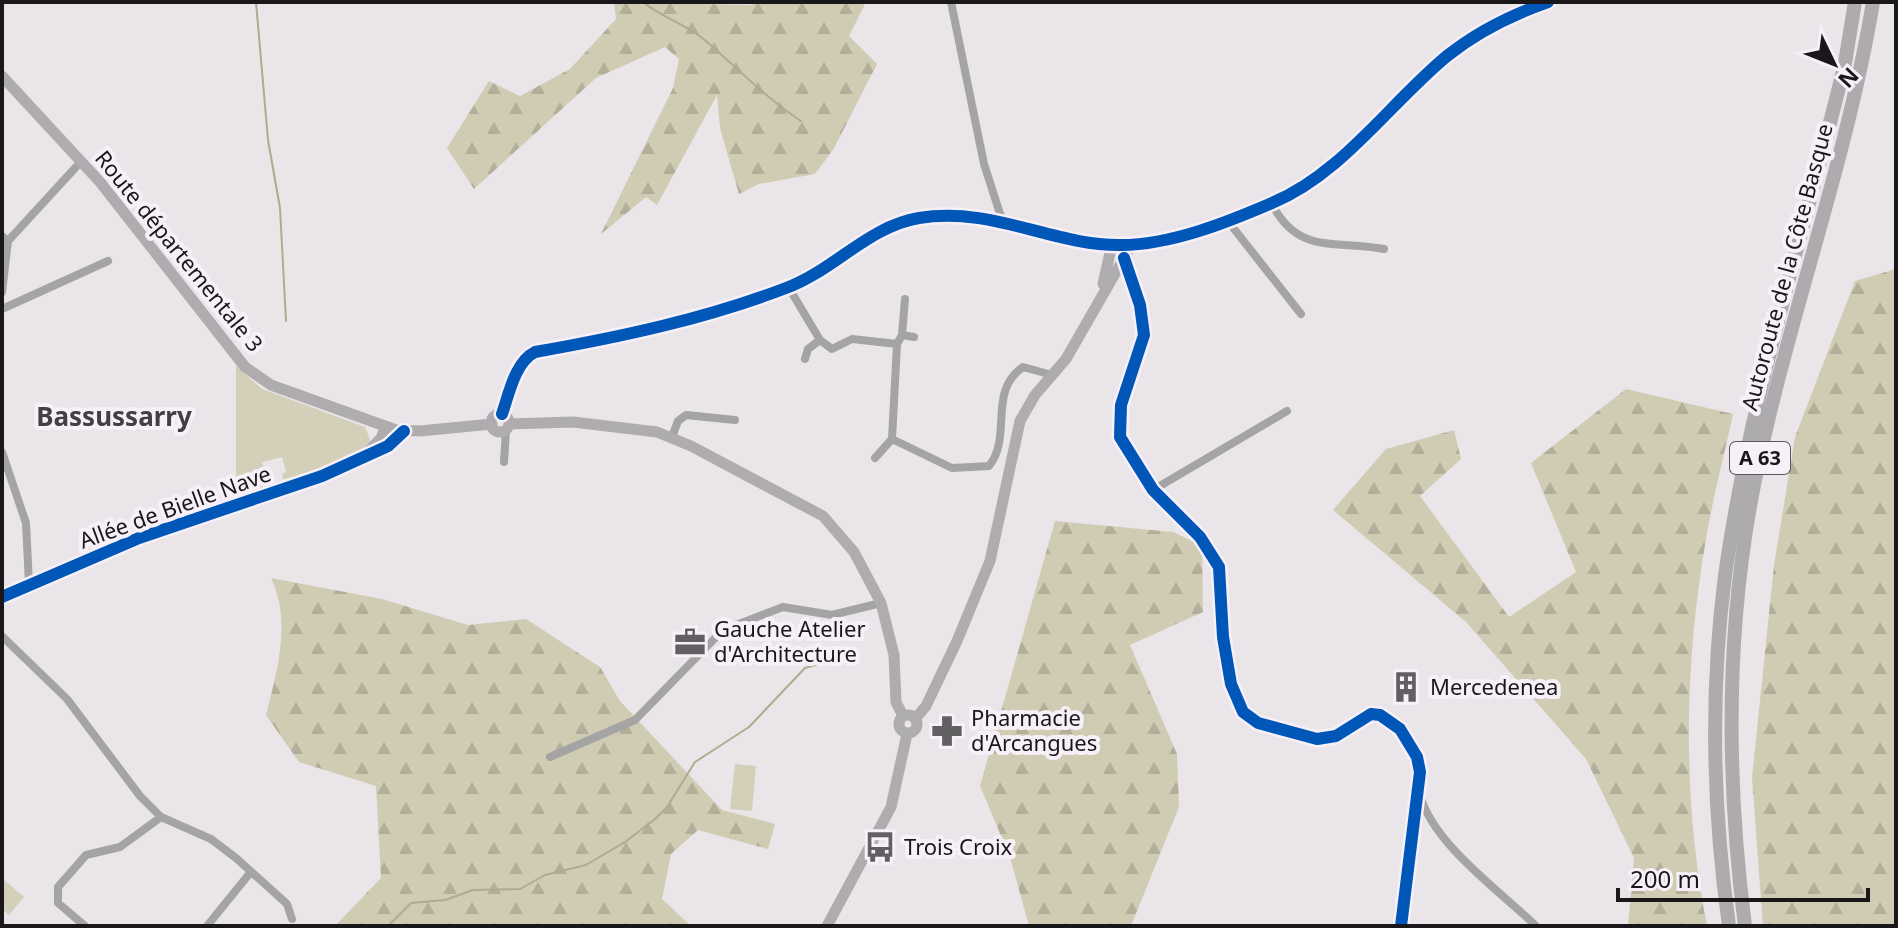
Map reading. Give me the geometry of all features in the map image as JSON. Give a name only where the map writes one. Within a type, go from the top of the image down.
[{"type":"highway","name":"Autoroute de la Côte Basque","points":[[1729,926],[1716,785],[1717,674],[1725,577],[1740,486],[1845,63],[1855,2]]},
{"type":"highway","name":"Autoroute de la Côte Basque","points":[[1745,926],[1731,784],[1730,675],[1739,578],[1771,407],[1830,198],[1863,64],[1873,2]]},
{"type":"street","points":[[951,2],[984,164],[1002,220]]},
{"type":"street","points":[[504,462],[506,422],[526,356],[637,334],[789,288],[901,222],[935,217],[1002,220],[1107,244],[1132,244],[1175,236],[1227,220],[1272,204],[1312,179],[1460,46],[1499,22],[1548,2]]},
{"type":"street","name":"Route départementale 3","points":[[2,76],[100,182],[245,367],[271,385],[404,431],[492,424],[495,416],[506,422]]},
{"type":"street","points":[[2,292],[5,238],[76,167]]},
{"type":"street","points":[[1272,204],[1281,221],[1307,242],[1351,243],[1384,249]]},
{"type":"street","points":[[1227,220],[1301,314]]},
{"type":"street","points":[[1107,244],[1134,283],[1144,335],[1121,405],[1120,437],[1153,490],[1200,537],[1219,567],[1226,656],[1231,684],[1243,712],[1258,723],[1317,739],[1336,736],[1371,714],[1389,719],[1400,729],[1417,757],[1418,790],[1401,926]]},
{"type":"street","points":[[827,926],[891,807],[907,734],[898,727],[932,693],[990,561],[1020,421],[1081,334],[1117,262],[1132,244]]},
{"type":"street","points":[[2,309],[108,261]]},
{"type":"street","points":[[789,288],[820,340],[832,349],[852,339],[899,340],[914,337]]},
{"type":"street","points":[[875,458],[892,439],[905,299]]},
{"type":"street","points":[[805,359],[808,349],[820,340]]},
{"type":"street","points":[[892,439],[952,468],[989,466],[999,454],[1002,394],[1011,376],[1023,367],[1052,375]]},
{"type":"street","points":[[1153,490],[1287,411]]},
{"type":"street","points":[[672,437],[678,421],[686,415],[735,420]]},
{"type":"street","points":[[506,422],[573,422],[643,429],[672,437],[812,509],[833,525],[854,552],[881,603],[894,655],[896,702],[909,718]]},
{"type":"street","name":"Allée de Bielle Nave","points":[[362,458],[381,438],[386,427]]},
{"type":"street","name":"Allée de Bielle Nave","points":[[2,597],[139,538],[322,476],[388,446],[404,431]]},
{"type":"street","points":[[2,452],[26,523],[29,584]]},
{"type":"street","points":[[550,757],[635,720],[650,709],[714,638],[733,626],[783,607],[832,615],[881,603]]},
{"type":"street","points":[[2,636],[67,699],[127,782],[161,817],[211,839],[287,904],[292,919]]},
{"type":"street","points":[[1418,790],[1424,810],[1438,833],[1536,926]]},
{"type":"street","points":[[85,926],[58,903],[58,887],[86,855],[120,847],[161,817]]},
{"type":"street","points":[[207,926],[250,873]]},
{"type":"green space","points":[[614,2],[752,5],[753,2],[866,2],[849,36],[877,64],[833,150],[815,174],[759,184],[739,194],[720,128],[717,95],[657,205],[646,197],[601,234],[673,88],[679,59],[665,47],[596,78],[474,189],[447,148],[489,81],[520,96],[570,69],[616,19]]},
{"type":"green space","points":[[1896,269],[1896,926],[1763,926],[1752,778],[1774,565],[1795,437],[1855,281]]},
{"type":"green space","points":[[1626,389],[1733,414],[1706,539],[1690,684],[1693,830],[1707,926],[1628,926],[1634,858],[1586,759],[1466,622],[1333,510],[1386,449],[1454,430],[1461,459],[1420,496],[1509,617],[1576,572],[1531,463]]},
{"type":"green space","points":[[1055,521],[1173,532],[1202,546],[1203,612],[1130,645],[1177,754],[1179,807],[1131,926],[1029,926],[1010,857],[980,786]]},
{"type":"green space","points":[[271,578],[382,599],[468,625],[526,619],[600,667],[620,701],[722,810],[775,824],[768,849],[698,830],[671,854],[662,899],[691,926],[335,926],[381,878],[376,786],[299,762],[266,715],[278,664],[282,629],[281,612]]},
{"type":"shaded area","points":[[236,366],[262,389],[365,427],[371,442],[343,463],[283,479],[282,474],[286,472],[282,457],[262,462],[271,487],[236,499]]},
{"type":"shaded area","points":[[735,764],[756,766],[752,811],[730,809]]},
{"type":"shaded area","points":[[2,878],[24,897],[9,915],[2,909]]},
{"type":"waterway","points":[[256,2],[268,140],[280,208],[286,321]]},
{"type":"waterway","points":[[643,2],[701,37],[801,121]]},
{"type":"waterway","points":[[388,926],[411,903],[445,900],[473,890],[520,889],[545,875],[586,865],[625,842],[655,819],[667,807],[695,762],[749,727],[805,668],[850,655]]},
{"type":"cycle path","points":[[502,414],[522,363],[535,352],[662,326],[755,299],[820,271],[884,230],[919,218],[972,217],[1071,240],[1121,245],[1179,237],[1237,218],[1297,190],[1321,174],[1459,47],[1495,24],[1548,2]]},
{"type":"cycle path","points":[[1124,258],[1140,305],[1144,335],[1121,405],[1120,437],[1153,490],[1200,537],[1219,567],[1223,637],[1231,684],[1243,712],[1258,723],[1317,739],[1336,736],[1371,714],[1380,715],[1400,729],[1417,757],[1420,772],[1401,926]]},
{"type":"cycle path","points":[[2,597],[139,538],[322,476],[388,446],[404,431]]},
{"type":"place","name":"Gauche Atelier d'Architecture","points":[[690,642]]},
{"type":"place","name":"Mercedenea","points":[[1406,687]]},
{"type":"place","name":"Pharmacie d'Arcangues","points":[[947,731]]},
{"type":"place","name":"Trois Croix","points":[[880,847]]},
{"type":"district","name":"Bassussarry","points":[[114,417]]}]
